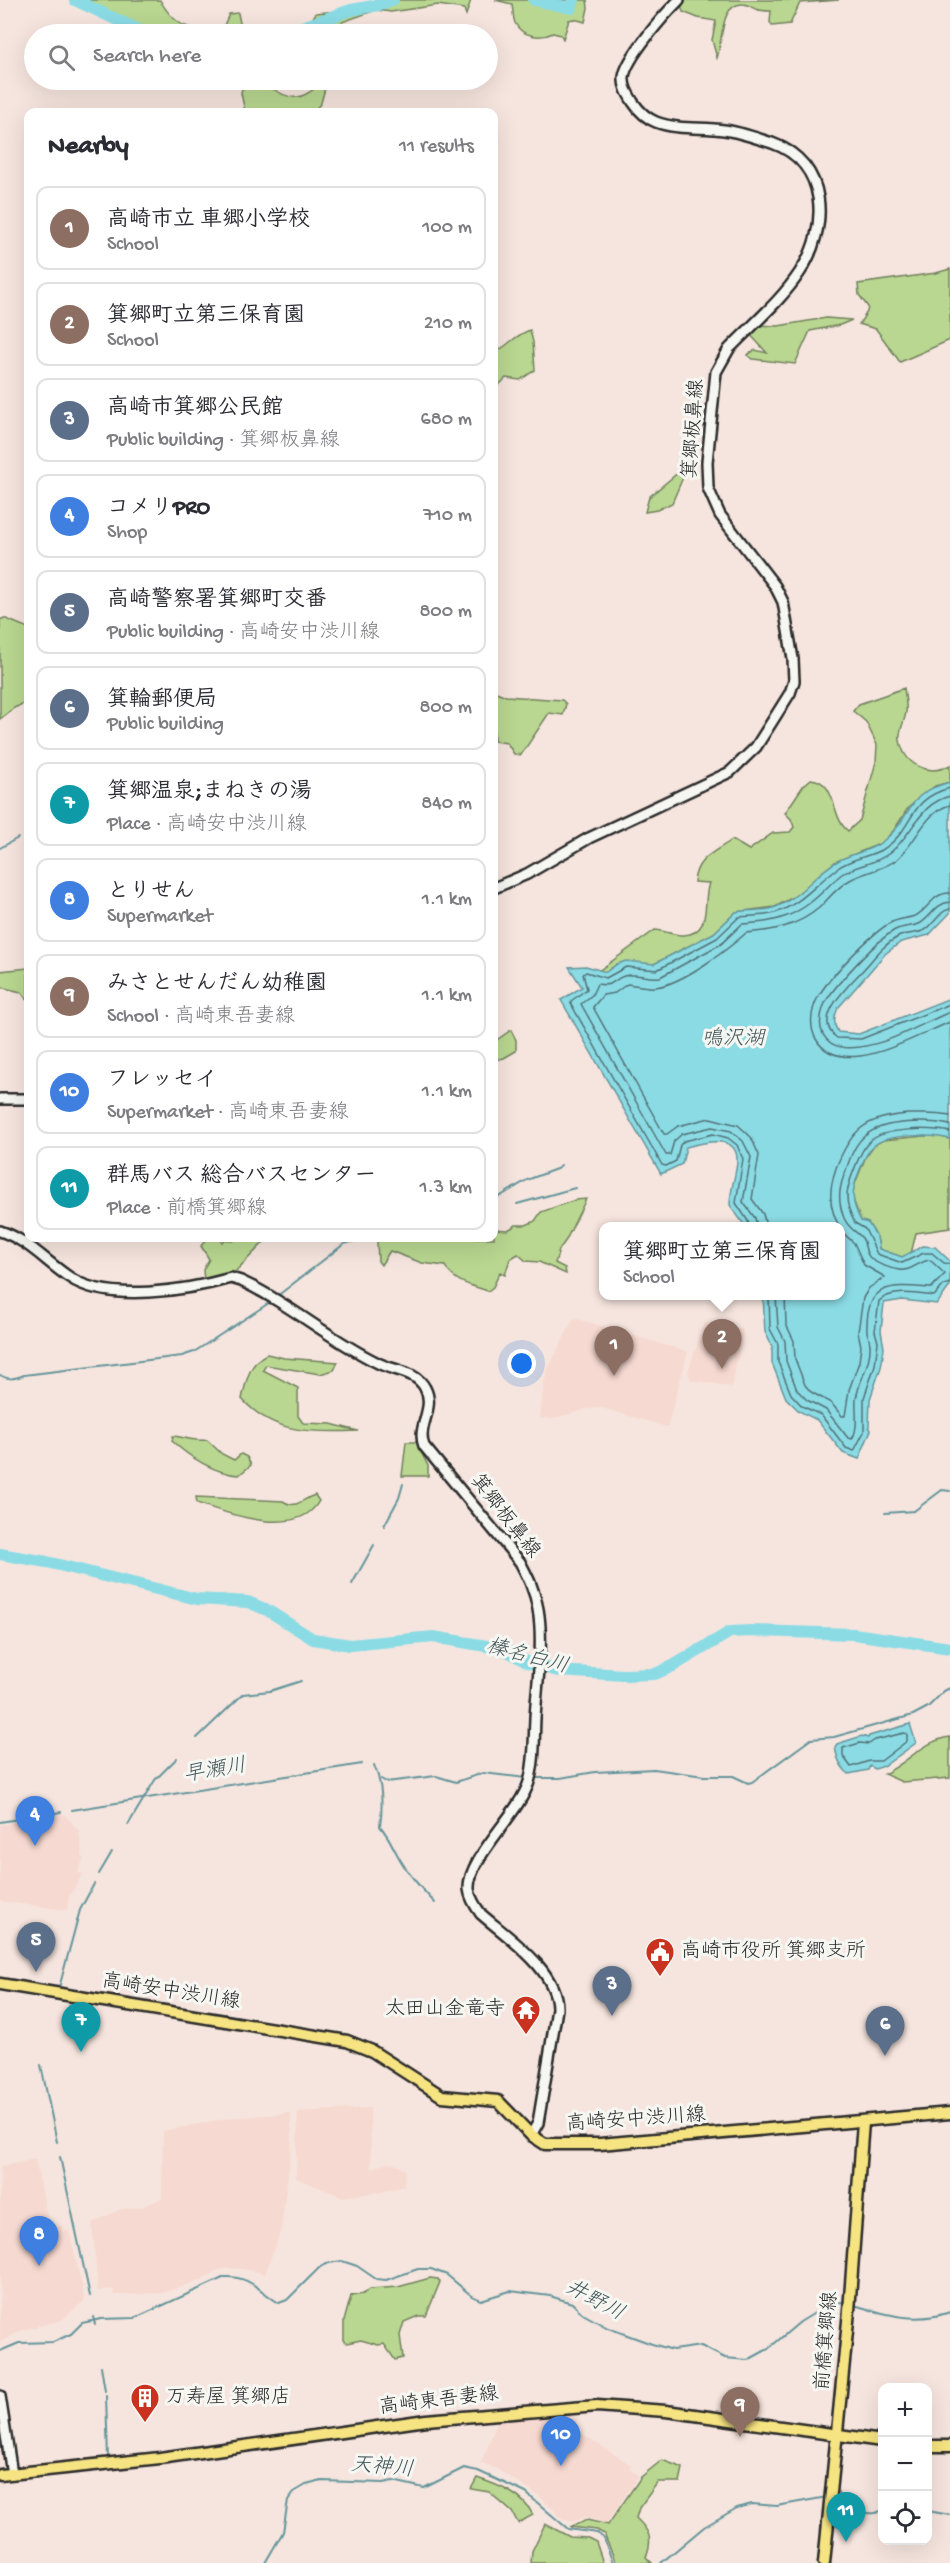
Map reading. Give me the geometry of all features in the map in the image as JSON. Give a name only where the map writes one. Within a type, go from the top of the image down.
[{"type":"main road","name":"箕郷板鼻線","points":[[498,886],[527,874],[589,838],[730,772],[756,747],[787,701],[794,681],[793,658],[783,602],[775,586],[723,520],[714,505],[708,488],[707,462],[717,372],[721,360],[781,296],[802,268],[819,219],[818,192],[804,164],[791,152],[781,147],[725,130],[664,124],[648,119],[638,109],[625,85],[625,71],[662,17],[679,0]]},
{"type":"main road","points":[[0,1099],[24,1099]]},
{"type":"main road","name":"箕郷板鼻線","points":[[0,1231],[20,1239],[69,1278],[95,1288],[165,1293],[231,1278],[241,1281],[373,1360],[418,1378],[425,1389],[429,1402],[422,1433],[424,1446],[520,1562],[536,1599],[540,1640],[529,1783],[513,1812],[479,1859],[470,1879],[469,1888],[474,1904],[481,1914],[540,1967],[555,1992],[557,2008],[538,2123],[531,2135]]},
{"type":"main road","name":"高崎安中渋川線","points":[[0,1984],[347,2041],[372,2051],[442,2096],[498,2101],[531,2135],[545,2145],[600,2144],[950,2113]]},
{"type":"main road","name":"前橋箕郷線","points":[[824,2563],[850,2303],[863,2122]]},
{"type":"main road","points":[[0,2396],[12,2474]]},
{"type":"main road","name":"高崎東吾妻線","points":[[0,2475],[160,2458],[426,2420],[587,2406],[627,2407],[878,2440]]},
{"type":"main road","points":[[932,2446],[950,2446]]},
{"type":"shaded area","points":[[574,1318],[688,1352],[667,1427],[602,1408],[587,1409],[552,1419],[540,1418],[548,1369]]},
{"type":"shaded area","points":[[705,1323],[743,1330],[732,1387],[691,1380],[688,1371]]},
{"type":"shaded area","points":[[64,1814],[79,1831],[83,1860],[78,1872],[83,1874],[69,1897],[67,1910],[0,1901],[0,1825]]},
{"type":"shaded area","points":[[370,2108],[371,2168],[388,2163],[397,2165],[405,2170],[404,2186],[381,2192],[343,2197],[296,2178],[298,2112]]},
{"type":"shaded area","points":[[291,2113],[292,2141],[281,2229],[265,2274],[229,2268],[162,2293],[114,2295],[113,2289],[98,2291],[92,2223],[121,2209],[141,2207],[162,2198],[163,2131],[230,2118]]},
{"type":"shaded area","points":[[35,2159],[50,2229],[62,2225],[63,2232],[69,2230],[85,2300],[62,2320],[23,2330],[0,2342],[0,2167]]},
{"type":"shaded area","points":[[571,2410],[571,2418],[577,2418],[576,2430],[631,2465],[629,2469],[639,2476],[606,2524],[586,2517],[573,2522],[563,2519],[539,2496],[495,2468],[481,2463],[498,2420],[502,2416]]},
{"type":"green space","points":[[81,0],[160,0],[172,17],[182,24],[131,24]]},
{"type":"green space","points":[[384,0],[471,0],[466,15],[464,9],[438,5],[391,12],[376,10],[341,24],[309,24],[316,13],[349,10]]},
{"type":"green space","points":[[495,0],[587,0],[588,8],[585,22],[569,20],[563,39],[561,35],[553,33],[543,36],[527,34],[515,23],[512,4]]},
{"type":"green space","points":[[679,0],[839,0],[800,3],[790,24],[772,26],[771,11],[760,10],[745,4],[736,5],[726,16],[717,58],[712,40],[716,21],[698,18],[683,12]]},
{"type":"green space","points":[[238,13],[240,24],[225,24],[229,14]]},
{"type":"green space","points":[[242,90],[274,90],[298,97],[312,90],[325,90],[321,103],[317,108],[244,108]]},
{"type":"green space","points":[[950,269],[950,340],[900,362],[876,329],[859,324],[868,307],[859,295],[858,284]]},
{"type":"green space","points":[[826,318],[852,320],[810,331],[795,364],[753,359],[747,355],[755,350],[767,353],[749,333],[754,325],[778,326]]},
{"type":"green space","points":[[530,330],[535,370],[520,380],[506,378],[498,386],[498,351]]},
{"type":"green space","points":[[680,471],[684,475],[672,503],[657,510],[645,512],[649,497]]},
{"type":"green space","points":[[4,618],[24,626],[24,704],[0,719],[0,620]]},
{"type":"green space","points":[[904,688],[906,709],[900,737],[902,749],[912,762],[926,769],[934,770],[950,765],[950,782],[935,786],[908,808],[894,830],[882,843],[835,862],[801,893],[775,907],[736,912],[714,933],[654,964],[617,964],[606,972],[597,972],[655,930],[683,935],[699,929],[705,915],[709,883],[694,882],[698,867],[712,853],[732,840],[749,850],[773,833],[790,832],[794,827],[791,819],[785,813],[803,786],[811,779],[826,786],[838,817],[848,831],[860,820],[876,762],[877,745],[866,722],[853,711],[859,704]]},
{"type":"green space","points":[[498,693],[506,696],[562,700],[566,704],[563,715],[549,713],[521,755],[514,754],[507,743],[498,742]]},
{"type":"green space","points":[[24,968],[24,996],[21,992],[0,987],[0,971]]},
{"type":"green space","points":[[511,1030],[516,1040],[516,1051],[498,1059],[498,1039]]},
{"type":"green space","points":[[935,1135],[950,1139],[950,1228],[916,1233],[911,1254],[902,1257],[879,1249],[877,1237],[868,1223],[861,1221],[851,1194],[866,1156],[874,1145],[883,1140]]},
{"type":"green space","points":[[586,1199],[559,1250],[555,1263],[565,1268],[566,1274],[539,1262],[526,1261],[518,1254],[510,1259],[505,1275],[500,1272],[493,1287],[488,1291],[458,1280],[445,1266],[422,1263],[390,1251],[381,1265],[378,1261],[377,1242],[498,1242],[498,1229],[508,1230],[516,1225],[526,1225],[535,1221],[541,1212],[575,1200]]},
{"type":"green space","points":[[204,1242],[264,1242],[230,1277],[204,1281],[203,1270],[209,1259],[201,1246]]},
{"type":"green space","points":[[267,1354],[284,1358],[338,1362],[334,1370],[320,1374],[266,1365],[263,1370],[298,1388],[298,1416],[303,1423],[331,1424],[358,1431],[326,1432],[295,1429],[267,1419],[254,1411],[242,1399],[252,1367]]},
{"type":"green space","points":[[173,1436],[207,1440],[222,1454],[234,1460],[241,1454],[247,1457],[251,1465],[239,1475],[221,1472],[186,1453],[172,1441]]},
{"type":"green space","points":[[406,1442],[416,1442],[428,1466],[428,1476],[402,1476]]},
{"type":"green space","points":[[315,1495],[319,1501],[309,1512],[295,1519],[279,1521],[226,1513],[197,1503],[196,1497],[283,1501],[296,1504]]},
{"type":"green space","points":[[950,1737],[950,1778],[902,1782],[884,1774],[931,1743]]},
{"type":"green space","points":[[430,2278],[438,2279],[440,2282],[426,2316],[418,2316],[404,2322],[400,2335],[403,2358],[395,2360],[384,2344],[378,2345],[361,2340],[347,2343],[344,2340],[344,2321],[351,2296],[363,2294],[370,2289],[398,2287]]},
{"type":"green space","points":[[662,2460],[683,2468],[680,2482],[658,2482],[639,2508],[636,2518],[649,2536],[646,2557],[652,2563],[616,2563],[604,2534],[597,2530],[570,2527],[587,2520],[608,2525],[641,2477]]},
{"type":"green space","points":[[477,2478],[501,2487],[516,2496],[523,2501],[533,2515],[518,2523],[512,2512],[489,2492],[471,2489]]},
{"type":"green space","points":[[545,2524],[570,2537],[588,2538],[596,2542],[603,2563],[531,2563],[532,2551]]},
{"type":"water","name":"鳴沢湖","points":[[950,782],[950,913],[929,935],[901,942],[885,954],[838,1008],[835,1017],[838,1032],[859,1034],[950,998],[950,1139],[912,1136],[883,1140],[868,1153],[855,1185],[853,1196],[858,1214],[861,1221],[868,1223],[877,1237],[879,1249],[902,1257],[923,1246],[935,1247],[950,1261],[950,1286],[937,1304],[902,1300],[884,1303],[881,1331],[884,1348],[881,1367],[870,1399],[869,1427],[871,1430],[859,1459],[843,1453],[817,1420],[799,1411],[786,1398],[772,1363],[772,1346],[765,1332],[763,1300],[845,1300],[845,1222],[742,1222],[730,1205],[737,1162],[732,1146],[726,1143],[709,1142],[686,1147],[682,1164],[661,1174],[561,1000],[582,987],[569,967],[586,966],[606,972],[626,961],[654,964],[714,933],[736,912],[768,909],[783,904],[828,867],[883,841],[893,832],[916,800],[935,787]]},
{"type":"water","points":[[910,1724],[916,1743],[884,1766],[875,1769],[870,1766],[868,1770],[849,1774],[841,1765],[835,1747],[837,1744],[862,1736],[868,1738]]},
{"type":"waterway","points":[[75,0],[126,24]]},
{"type":"waterway","points":[[311,24],[351,10],[384,4],[393,0]]},
{"type":"waterway","points":[[534,0],[571,8],[574,0]]},
{"type":"waterway","points":[[0,848],[18,838]]},
{"type":"waterway","points":[[498,1198],[527,1180],[559,1168],[561,1165]]},
{"type":"waterway","points":[[517,1204],[575,1188]]},
{"type":"waterway","points":[[276,1297],[344,1244],[351,1242]]},
{"type":"waterway","points":[[0,1375],[12,1378],[182,1356],[194,1352],[272,1301]]},
{"type":"waterway","points":[[384,1526],[399,1498],[403,1484]]},
{"type":"waterway","points":[[885,1513],[914,1511],[942,1490],[950,1491]]},
{"type":"waterway","points":[[352,1584],[374,1545]]},
{"type":"waterway","name":"榛名白川","points":[[0,1554],[47,1562],[197,1599],[248,1602],[267,1610],[313,1639],[350,1645],[433,1637],[504,1649],[527,1662],[558,1671],[624,1675],[655,1674],[673,1666],[730,1632],[854,1634],[950,1648]]},
{"type":"waterway","points":[[197,1738],[243,1694],[270,1691],[301,1681]]},
{"type":"waterway","points":[[533,1778],[560,1778],[595,1772],[654,1769],[704,1776],[733,1776],[748,1783],[811,1739],[834,1737],[913,1715],[928,1707],[950,1688]]},
{"type":"waterway","points":[[128,1825],[155,1780],[177,1758]]},
{"type":"waterway","name":"早瀬川","points":[[72,1810],[362,1764]]},
{"type":"waterway","name":"早瀬川","points":[[374,1765],[382,1795],[380,1826],[405,1868],[435,1903]]},
{"type":"waterway","points":[[381,1779],[386,1782],[436,1776],[456,1782],[483,1773],[526,1778]]},
{"type":"waterway","name":"早瀬川","points":[[0,1822],[61,1812]]},
{"type":"waterway","points":[[99,1874],[112,1852]]},
{"type":"waterway","points":[[59,1988],[80,1910],[94,1884]]},
{"type":"waterway","points":[[41,2065],[57,2142]]},
{"type":"waterway","points":[[60,2157],[90,2296]]},
{"type":"waterway","name":"井野川","points":[[0,2351],[19,2343],[53,2342],[71,2334],[82,2323],[101,2319],[135,2318],[225,2277],[242,2279],[279,2303],[287,2300],[320,2267],[342,2261],[357,2266],[376,2279],[386,2280],[418,2269],[431,2269],[447,2275],[472,2296],[481,2300],[510,2291],[550,2296],[572,2303],[583,2314],[608,2328],[652,2344],[673,2350],[701,2346],[725,2358],[748,2360],[768,2349],[800,2322],[831,2303],[846,2302]]},
{"type":"waterway","name":"井野川","points":[[854,2305],[890,2315],[913,2318],[937,2316],[950,2312]]},
{"type":"waterway","name":"井野川","points":[[93,2317],[95,2324]]},
{"type":"waterway","points":[[101,2366],[105,2391]]},
{"type":"waterway","points":[[106,2396],[108,2459]]},
{"type":"waterway","name":"天神川","points":[[265,2563],[283,2532],[288,2500],[294,2492],[306,2485],[322,2481],[383,2483],[393,2481],[424,2488],[464,2468],[478,2471],[526,2493],[568,2529],[597,2533],[604,2539],[613,2563]]},
{"type":"waterway","name":"天神川","points":[[661,2563],[704,2527],[737,2508],[752,2504],[777,2506],[827,2497]]},
{"type":"waterway","name":"天神川","points":[[835,2500],[865,2513],[878,2512]]},
{"type":"waterway","name":"天神川","points":[[932,2512],[950,2515]]},
{"type":"place","name":"箕郷町立第三保育園","points":[[722,1369]]},
{"type":"place","name":"高崎市立 車郷小学校","points":[[614,1376]]},
{"type":"place","name":"コメリPRO","points":[[35,1846]]},
{"type":"place","name":"高崎警察署箕郷町交番","points":[[36,1972]]},
{"type":"place","name":"高崎市役所 箕郷支所","points":[[660,1978]]},
{"type":"place","name":"高崎市箕郷公民館","points":[[612,2016]]},
{"type":"place","name":"太田山金竜寺","points":[[526,2036]]},
{"type":"place","name":"箕郷温泉;まねきの湯","points":[[81,2052]]},
{"type":"place","name":"箕輪郵便局","points":[[885,2056]]},
{"type":"place","name":"とりせん","points":[[39,2266]]},
{"type":"place","name":"万寿屋 箕郷店","points":[[145,2424]]},
{"type":"place","name":"みさとせんだん幼稚園","points":[[740,2437]]},
{"type":"place","name":"フレッセイ","points":[[561,2466]]},
{"type":"place","name":"群馬バス 総合バスセンター","points":[[846,2542]]}]
